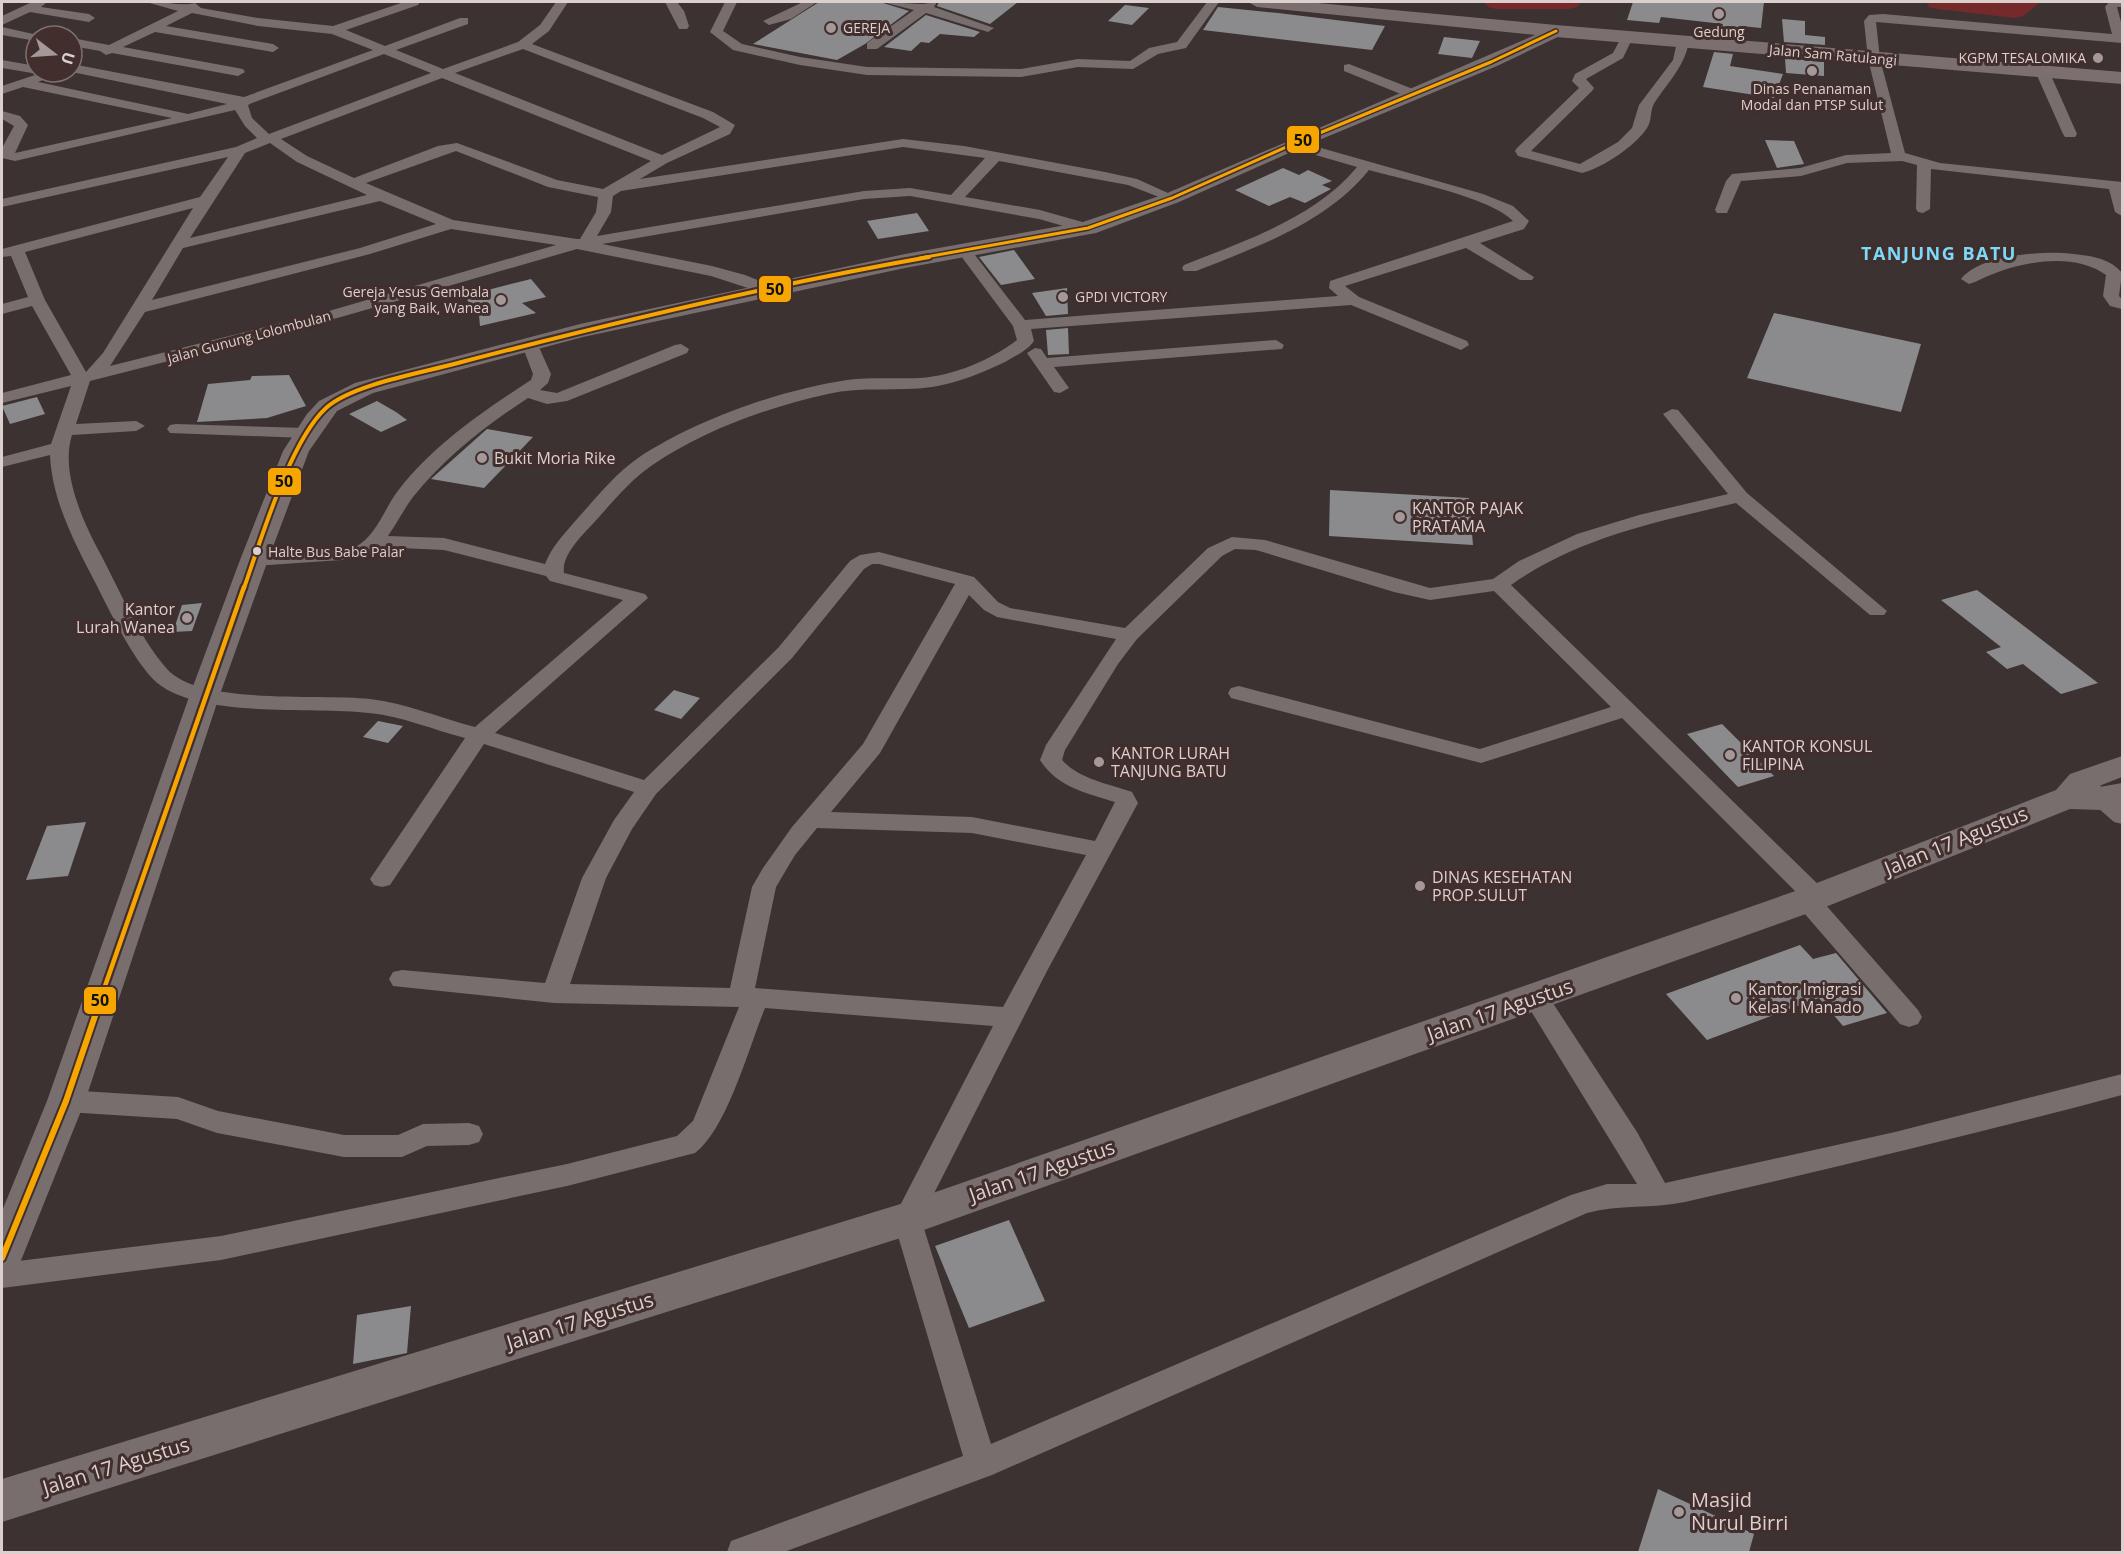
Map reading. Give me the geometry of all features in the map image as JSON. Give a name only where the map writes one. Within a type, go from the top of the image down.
[{"type":"main road","name":"Jalan Sam Ratulangi","points":[[1257,2],[1874,59],[2122,78]]},
{"type":"street","points":[[2,21],[42,2]]},
{"type":"street","points":[[152,2],[258,22],[334,30],[386,48],[662,160]]},
{"type":"street","points":[[84,61],[206,2]]},
{"type":"street","points":[[334,30],[414,2]]},
{"type":"street","points":[[2,203],[240,150],[523,45],[546,28],[562,2]]},
{"type":"street","points":[[671,2],[678,11],[683,26]]},
{"type":"street","points":[[731,2],[716,32],[738,47],[800,61],[867,71],[1021,73],[1077,63],[1134,65],[1154,51],[1181,45],[1213,2]]},
{"type":"street","points":[[769,21],[787,16],[811,2]]},
{"type":"street","points":[[888,2],[928,5],[988,28]]},
{"type":"street","points":[[1902,158],[1897,154],[1874,59],[1870,21],[1876,17],[2121,39],[2111,7],[2114,3],[2122,3]]},
{"type":"street","points":[[872,46],[928,5]]},
{"type":"street","points":[[28,8],[89,18]]},
{"type":"street","points":[[2,115],[15,119],[21,125],[5,155],[15,157],[191,117],[244,102],[464,21]]},
{"type":"street","points":[[155,28],[273,48]]},
{"type":"street","points":[[2,31],[24,34]]},
{"type":"street","points":[[2,1258],[66,1101],[204,697],[254,560],[296,451],[306,433],[328,406],[364,388],[580,331],[963,249],[1088,228],[1172,198],[1293,144],[1491,62],[1556,31]]},
{"type":"street","points":[[1627,37],[1618,55],[1580,77],[1579,81],[1587,87],[1570,107],[1522,150],[1523,153],[1582,169],[1623,145],[1642,124],[1646,105],[1679,60],[1683,42]]},
{"type":"street","points":[[84,44],[238,72]]},
{"type":"street","points":[[523,45],[708,115],[728,125],[725,131],[662,160],[611,191],[604,210],[581,243]]},
{"type":"street","points":[[100,100],[174,61]]},
{"type":"street","points":[[2,64],[24,68]]},
{"type":"street","points":[[1349,68],[1413,94]]},
{"type":"street","points":[[84,69],[244,102]]},
{"type":"street","points":[[2042,71],[2070,134]]},
{"type":"street","points":[[2,90],[22,83],[191,117]]},
{"type":"street","points":[[244,102],[241,110],[249,123],[302,159],[381,196],[450,224],[581,243],[721,273],[769,290]]},
{"type":"street","points":[[353,183],[443,149],[457,147],[546,181],[611,191],[903,143],[995,156],[1132,182],[1172,198]]},
{"type":"street","points":[[1293,144],[1478,197],[1506,208],[1521,221],[1519,226],[1336,284],[1337,288],[1353,300],[1461,345]]},
{"type":"street","points":[[240,150],[205,200],[110,355],[87,378],[61,438],[60,470],[79,532],[128,626],[160,674],[173,684],[204,697],[352,703],[479,735],[648,789]]},
{"type":"street","points":[[954,200],[995,156]]},
{"type":"street","points":[[1722,210],[1733,181],[1737,177],[1801,172],[1846,159],[1902,158],[1924,164],[2119,186],[2122,212]]},
{"type":"street","points":[[1190,268],[1283,226],[1332,200],[1360,175],[1367,164]]},
{"type":"street","points":[[1923,209],[1924,164]]},
{"type":"street","points":[[581,243],[895,192],[1040,215],[1088,228]]},
{"type":"street","points":[[178,245],[381,196]]},
{"type":"street","points":[[87,378],[9,252],[205,200]]},
{"type":"street","points":[[137,309],[365,251],[450,224]]},
{"type":"street","points":[[1467,242],[1526,278]]},
{"type":"street","name":"Jalan Gunung Lolombulan","points":[[2,398],[335,314],[581,243]]},
{"type":"street","points":[[963,249],[1060,388]]},
{"type":"street","points":[[1969,279],[1994,266],[2019,259],[2046,257],[2089,262],[2103,266],[2114,273],[2111,296],[2116,303],[2122,304]]},
{"type":"street","points":[[2,309],[37,300]]},
{"type":"street","points":[[1023,333],[1353,300]]},
{"type":"street","points":[[553,572],[553,563],[605,499],[642,464],[692,436],[824,389],[851,385],[933,382],[1009,354],[1023,333]]},
{"type":"street","points":[[254,560],[365,551],[405,494],[447,448],[476,423],[539,383],[542,374],[530,345]]},
{"type":"street","points":[[1043,363],[1276,345]]},
{"type":"street","points":[[528,390],[538,397],[549,400],[561,398],[681,349]]},
{"type":"street","points":[[1672,414],[1740,497],[1877,611]]},
{"type":"street","points":[[2,462],[61,438],[136,426]]},
{"type":"street","points":[[176,429],[306,433]]},
{"type":"street","points":[[981,1464],[907,1219],[1010,1017],[1088,870],[1127,803],[1125,799],[1067,776],[1055,768],[1051,760],[1054,750],[1110,661],[1130,635],[1215,552],[1241,542],[1269,547],[1415,592],[1447,593],[1499,584],[1523,565],[1618,526],[1740,497]]},
{"type":"street","points":[[374,541],[444,544],[483,552],[553,572],[557,577],[638,598],[479,735],[382,879]]},
{"type":"street","points":[[554,993],[594,878],[622,826],[648,789],[785,653],[860,563],[879,558],[967,581],[992,606],[1004,613],[1130,635]]},
{"type":"street","points":[[2,1276],[221,1248],[567,1175],[685,1145],[704,1127],[748,998],[764,887],[791,844],[855,772],[872,748],[967,581]]},
{"type":"street","points":[[1499,584],[1811,899],[1909,1017]]},
{"type":"street","points":[[1239,693],[1481,756],[1625,710]]},
{"type":"street","name":"Jalan 17 Agustus","points":[[2,1501],[907,1219],[2099,798],[2122,766]]},
{"type":"street","points":[[812,820],[972,825],[1101,850]]},
{"type":"street","points":[[402,979],[554,993],[748,998],[1010,1017]]},
{"type":"street","points":[[1536,998],[1627,1140],[1658,1196]]},
{"type":"street","points":[[742,1552],[981,1464],[1581,1203],[1607,1196],[1658,1196],[1895,1143],[2122,1084]]},
{"type":"street","points":[[66,1101],[178,1108],[217,1122],[344,1146],[394,1147],[423,1135],[470,1134]]},
{"type":"building","name":"GEREJA","points":[[819,2],[880,2],[909,11],[865,44],[837,60],[753,44]]},
{"type":"building","points":[[939,2],[1018,2],[990,24],[937,6]]},
{"type":"building","name":"Gedung","points":[[1633,2],[1764,2],[1761,28],[1741,26],[1738,38],[1719,36],[1723,24],[1661,17],[1659,23],[1627,20]]},
{"type":"building","points":[[1125,5],[1149,8],[1132,25],[1108,21]]},
{"type":"building","points":[[1218,7],[1385,26],[1372,50],[1203,30]]},
{"type":"building","points":[[926,15],[980,32],[974,37],[940,34],[929,43],[921,42],[911,51],[884,47]]},
{"type":"building","points":[[1782,19],[1805,21],[1805,35],[1825,37],[1825,45],[1784,42]]},
{"type":"building","points":[[1444,37],[1480,41],[1472,58],[1438,54]]},
{"type":"building","points":[[1714,52],[1733,54],[1730,66],[1783,74],[1774,98],[1703,87]]},
{"type":"building","points":[[1785,58],[1824,62],[1824,76],[1786,73]]},
{"type":"building","points":[[1765,140],[1794,141],[1804,164],[1777,168]]},
{"type":"building","points":[[1283,168],[1299,175],[1308,170],[1332,181],[1322,185],[1331,189],[1305,203],[1290,197],[1269,206],[1235,190]]},
{"type":"building","points":[[917,213],[929,231],[878,239],[867,221]]},
{"type":"building","points":[[1014,250],[1035,279],[1001,285],[979,257]]},
{"type":"building","name":"Gereja Yesus Gembala yang Baik, Wanea","points":[[531,279],[546,297],[522,303],[536,313],[480,326],[479,315],[464,296]]},
{"type":"building","points":[[1067,288],[1068,314],[1046,316],[1032,293]]},
{"type":"building","points":[[1774,313],[1921,344],[1901,412],[1747,378]]},
{"type":"building","points":[[1068,328],[1069,354],[1048,355],[1046,330]]},
{"type":"building","points":[[289,375],[306,406],[267,418],[197,422],[208,384],[250,380],[252,376]]},
{"type":"building","points":[[37,397],[45,414],[10,424],[2,406]]},
{"type":"building","points":[[377,401],[407,420],[381,432],[349,414]]},
{"type":"building","name":"Bukit Moria Rike","points":[[487,429],[533,437],[484,488],[431,479]]},
{"type":"building","name":"KANTOR PAJAK PRATAMA","points":[[1330,490],[1469,498],[1473,545],[1329,536]]},
{"type":"building","points":[[1977,590],[2098,683],[2061,694],[2023,664],[2007,669],[1986,652],[2001,647],[1941,600]]},
{"type":"building","name":"Kantor Lurah Wanea","points":[[202,603],[192,631],[173,632],[182,605]]},
{"type":"building","points":[[674,690],[700,698],[681,719],[654,710]]},
{"type":"building","points":[[378,721],[403,726],[388,743],[363,737]]},
{"type":"building","name":"KANTOR KONSUL FILIPINA","points":[[1722,724],[1774,776],[1738,787],[1687,734]]},
{"type":"building","points":[[86,822],[68,876],[26,880],[47,826]]},
{"type":"building","points":[[1800,945],[1813,959],[1836,953],[1887,1013],[1843,1026],[1819,998],[1707,1040],[1666,994]]},
{"type":"building","points":[[1009,1220],[1045,1301],[969,1328],[935,1246]]},
{"type":"building","points":[[411,1306],[407,1353],[353,1364],[357,1315]]},
{"type":"building","name":"Masjid Nurul Birri","points":[[1658,1489],[1754,1534],[1749,1552],[1638,1552]]},
{"type":"waterway","points":[[1496,2],[1569,2]]},
{"type":"waterway","points":[[1937,2],[2015,11],[2029,2]]},
{"type":"transit line","name":"50","points":[[2,1258],[66,1101],[204,697],[254,560],[296,451],[316,419],[328,406],[364,388],[580,331],[905,261],[1088,228],[1172,198],[1293,144],[1491,62],[1556,31]]},
{"type":"place","name":"Gedung","points":[[1719,14]]},
{"type":"place","name":"GEREJA","points":[[831,28]]},
{"type":"place","name":"KGPM TESALOMIKA","points":[[2098,58]]},
{"type":"place","name":"Dinas Penanaman Modal dan PTSP Sulut","points":[[1812,71]]},
{"type":"place","name":"GPDI VICTORY","points":[[1063,297]]},
{"type":"place","name":"Gereja Yesus Gembala yang Baik, Wanea","points":[[501,300]]},
{"type":"place","name":"Bukit Moria Rike","points":[[482,458]]},
{"type":"place","name":"KANTOR PAJAK PRATAMA","points":[[1400,517]]},
{"type":"place","name":"Halte Bus Babe Palar","points":[[257,551]]},
{"type":"place","name":"Kantor Lurah Wanea","points":[[187,618]]},
{"type":"place","name":"KANTOR KONSUL FILIPINA","points":[[1730,755]]},
{"type":"place","name":"KANTOR LURAH TANJUNG BATU","points":[[1099,762]]},
{"type":"place","name":"DINAS KESEHATAN PROP.SULUT","points":[[1420,886]]},
{"type":"place","name":"Kantor Imigrasi Kelas I Manado","points":[[1736,998]]},
{"type":"place","name":"Masjid Nurul Birri","points":[[1679,1512]]},
{"type":"district","name":"TANJUNG BATU","points":[[1939,254]]}]
